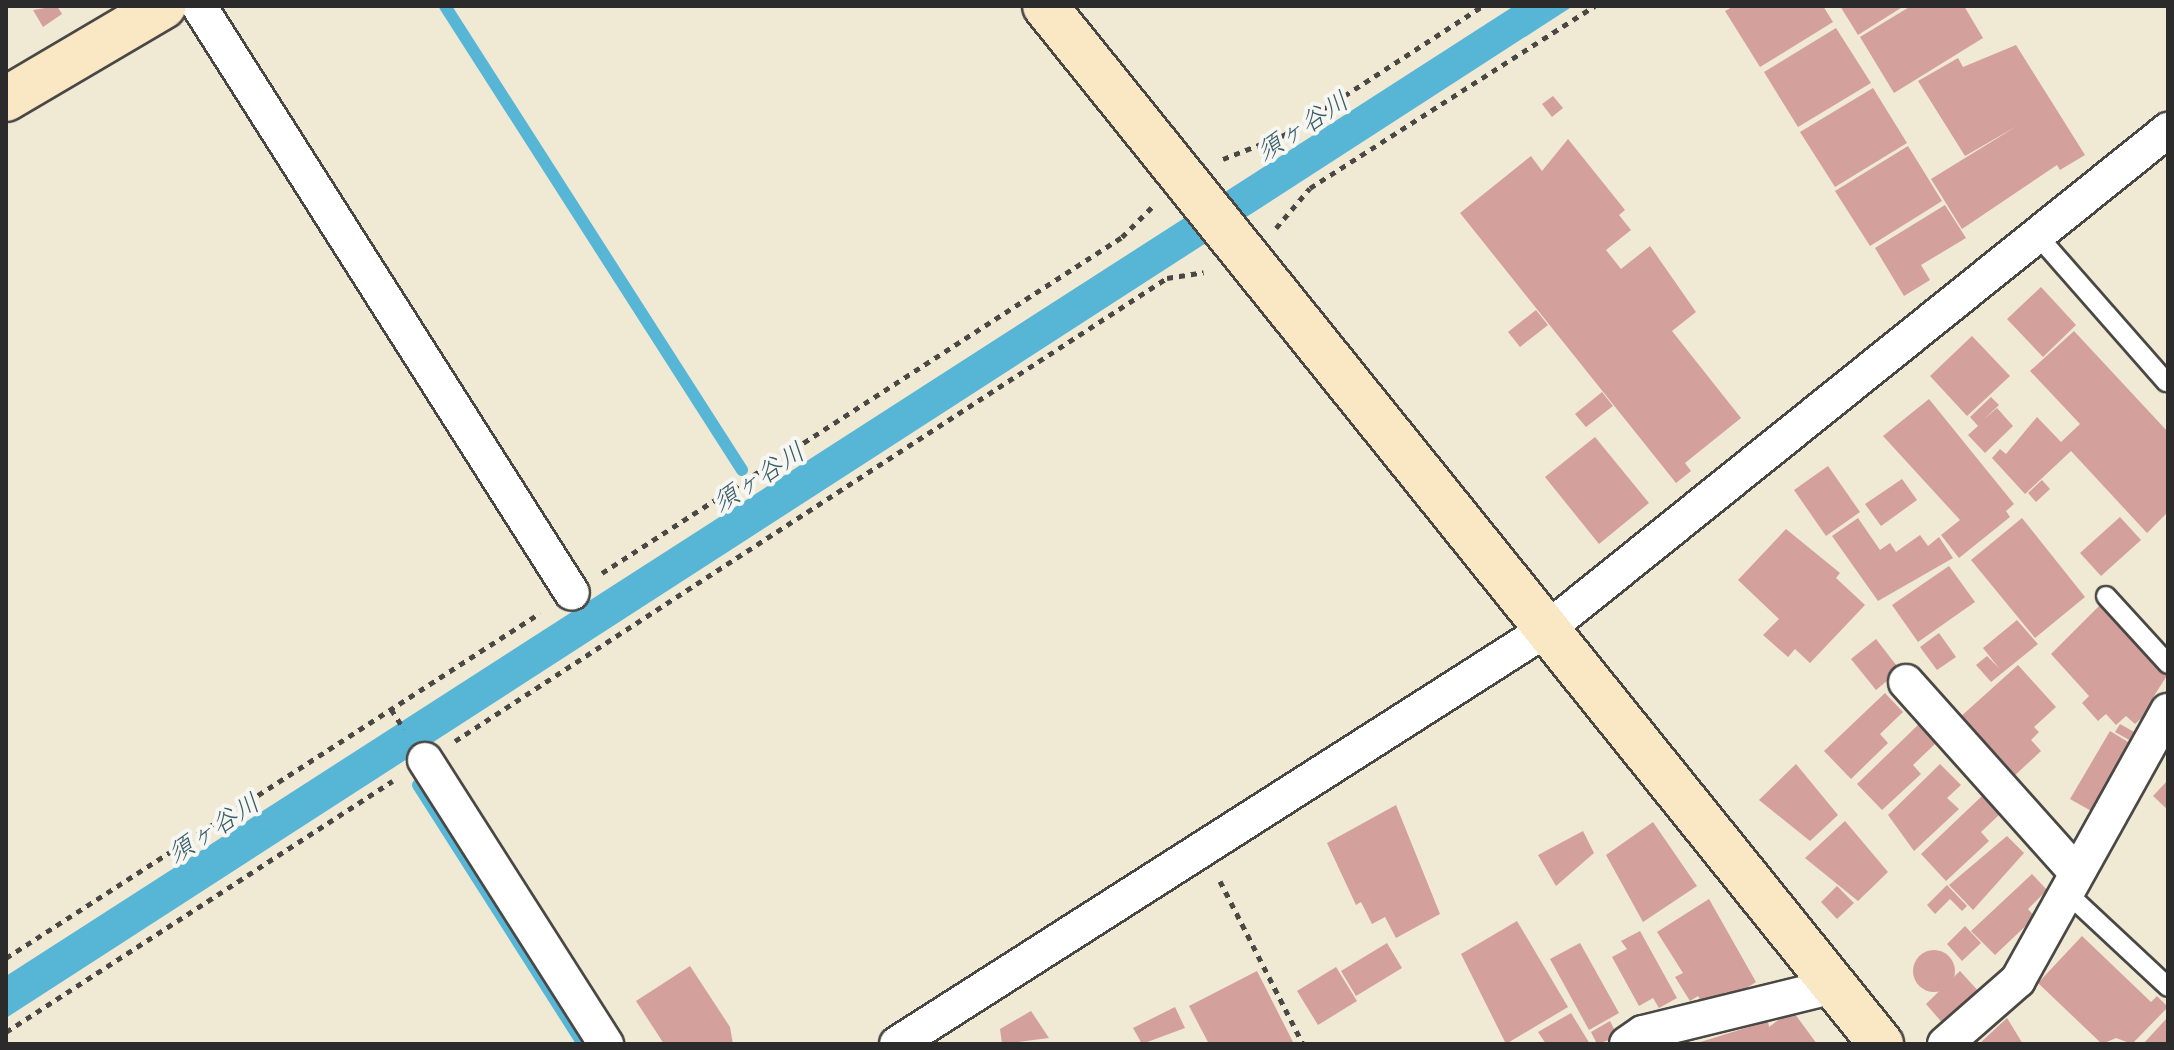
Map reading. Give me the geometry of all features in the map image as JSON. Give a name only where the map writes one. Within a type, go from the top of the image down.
[{"type":"street","points":[[6,99],[164,6]]},
{"type":"street","points":[[199,6],[572,593]]},
{"type":"street","points":[[1045,6],[1881,1044]]},
{"type":"street","points":[[897,1044],[1547,629],[2168,130]]},
{"type":"street","points":[[1906,682],[2069,880]]},
{"type":"street","points":[[1945,1044],[2018,980],[2069,880],[2168,711]]},
{"type":"street","points":[[425,760],[606,1044]]},
{"type":"street","points":[[1627,1044],[1643,1033],[1835,986]]},
{"type":"lane","points":[[2037,235],[2166,382]]},
{"type":"lane","points":[[2106,596],[2168,664]]},
{"type":"lane","points":[[2069,880],[2168,987]]},
{"type":"path","points":[[6,958],[1122,237],[1188,183],[1284,135],[1483,6]]},
{"type":"path","points":[[6,1032],[1167,278],[1216,270],[1238,246],[1279,225],[1310,188],[1595,6]]},
{"type":"path","points":[[1203,849],[1303,1044]]},
{"type":"water","points":[[1514,6],[1573,6],[6,1018],[6,976]]},
{"type":"building","points":[[57,6],[62,14],[43,27],[33,10]]},
{"type":"building","points":[[1734,6],[1823,6],[1833,22],[1760,67],[1725,11]]},
{"type":"building","points":[[1840,6],[1904,6],[1858,35]]},
{"type":"building","points":[[1911,6],[1964,6],[1983,38],[1894,93],[1860,37]]},
{"type":"building","points":[[1836,28],[1871,83],[1798,127],[1764,72]]},
{"type":"building","points":[[2016,45],[2085,155],[2060,170],[2057,165],[1962,229],[1931,179],[2017,126],[1965,156],[1918,81],[1958,58],[1963,67]]},
{"type":"building","points":[[1873,88],[1907,143],[1835,187],[1800,132]]},
{"type":"building","points":[[1553,96],[1563,108],[1552,117],[1542,104]]},
{"type":"building","points":[[1568,139],[1625,210],[1619,215],[1631,230],[1606,250],[1621,269],[1650,246],[1696,312],[1672,331],[1741,418],[1685,463],[1691,471],[1676,483],[1460,213],[1531,156],[1542,171]]},
{"type":"building","points":[[1908,146],[1942,201],[1870,246],[1835,191]]},
{"type":"building","points":[[1945,205],[1966,238],[1921,265],[1930,280],[1904,296],[1875,248]]},
{"type":"building","points":[[2041,287],[2076,325],[2043,357],[2007,319]]},
{"type":"building","points":[[1536,310],[1548,325],[1520,347],[1508,332]]},
{"type":"building","points":[[2074,331],[2168,432],[2168,512],[2147,533],[2071,451],[2025,494],[1992,458],[2000,449],[2006,454],[2037,417],[2061,442],[2080,424],[2030,371]]},
{"type":"building","points":[[1972,336],[2010,376],[1967,416],[1930,376]]},
{"type":"building","points":[[1602,392],[1613,406],[1586,427],[1575,414]]},
{"type":"building","points":[[1991,397],[1999,405],[1983,420],[1997,408],[2013,426],[1985,453],[1968,435],[1978,426],[1970,417]]},
{"type":"building","points":[[1929,399],[2014,504],[2006,511],[2010,517],[1959,558],[1941,535],[1960,520],[1883,436]]},
{"type":"building","points":[[1595,437],[1649,503],[1599,544],[1545,477]]},
{"type":"building","points":[[1828,466],[1860,512],[1826,536],[1794,490]]},
{"type":"building","points":[[1902,479],[1917,500],[1881,526],[1865,504]]},
{"type":"building","points":[[2042,480],[2050,489],[2036,502],[2028,493]]},
{"type":"building","points":[[2120,517],[2141,540],[2101,576],[2080,553]]},
{"type":"building","points":[[1858,518],[1880,550],[1890,543],[1896,552],[1920,535],[1928,546],[1939,537],[1953,558],[1878,601],[1832,536]]},
{"type":"building","points":[[2022,518],[2085,597],[2035,638],[1971,560]]},
{"type":"building","points":[[1786,529],[1840,573],[1836,578],[1865,605],[1810,663],[1795,649],[1788,657],[1763,635],[1779,619],[1738,580]]},
{"type":"building","points":[[1949,566],[1975,602],[1918,642],[1892,605]]},
{"type":"building","points":[[2102,603],[2168,674],[2152,699],[2157,704],[2135,724],[2126,716],[2116,725],[2106,714],[2098,721],[2082,703],[2089,696],[2051,654]]},
{"type":"building","points":[[2017,620],[2038,644],[1991,682],[1976,665],[1987,656],[1999,668],[1983,648]]},
{"type":"building","points":[[1939,633],[1956,657],[1937,670],[1920,647]]},
{"type":"building","points":[[1876,639],[1900,670],[1876,690],[1851,659]]},
{"type":"building","points":[[2018,665],[2056,707],[2034,727],[2039,732],[2031,740],[2041,751],[2012,778],[1958,719]]},
{"type":"building","points":[[1885,693],[1903,712],[1880,734],[1888,743],[1851,779],[1824,751]]},
{"type":"building","points":[[2120,724],[2136,733],[2131,741],[2115,732]]},
{"type":"building","points":[[1918,725],[1936,743],[1913,765],[1921,774],[1882,810],[1857,784]]},
{"type":"building","points":[[2110,731],[2133,745],[2093,812],[2070,799]]},
{"type":"building","points":[[1796,764],[1838,815],[1810,841],[1759,800]]},
{"type":"building","points":[[1940,764],[1961,785],[1947,798],[1959,809],[1914,851],[1888,815]]},
{"type":"building","points":[[2168,780],[2168,810],[2153,796]]},
{"type":"building","points":[[1982,796],[2000,814],[1981,832],[1989,841],[1946,881],[1921,854]]},
{"type":"building","points":[[1396,805],[1440,914],[1396,938],[1385,917],[1372,924],[1361,902],[1356,905],[1327,843]]},
{"type":"building","points":[[1845,821],[1888,872],[1858,901],[1805,858]]},
{"type":"building","points":[[1653,822],[1697,886],[1643,922],[1606,855]]},
{"type":"building","points":[[1583,831],[1594,853],[1556,886],[1538,855]]},
{"type":"building","points":[[2007,836],[2024,853],[1973,910],[1949,885]]},
{"type":"building","points":[[2032,874],[2047,890],[2028,909],[2035,917],[1995,955],[1971,931]]},
{"type":"building","points":[[1947,885],[1967,906],[1962,911],[1950,899],[1935,914],[1927,905]]},
{"type":"building","points":[[1837,886],[1854,903],[1837,919],[1821,902]]},
{"type":"building","points":[[1709,899],[1756,982],[1731,998],[1727,992],[1702,1003],[1698,996],[1690,1001],[1675,977],[1683,973],[1657,932]]},
{"type":"building","points":[[1517,921],[1568,1007],[1506,1044],[1461,954]]},
{"type":"building","points":[[1965,926],[1981,943],[1962,961],[1947,944]]},
{"type":"building","points":[[1640,931],[1677,998],[1659,1008],[1653,998],[1639,1006],[1612,957],[1627,949],[1621,941]]},
{"type":"building","points":[[2082,936],[2151,1002],[2157,996],[2168,1007],[2132,1044],[2116,1038],[2102,1044],[2038,983]]},
{"type":"building","points":[[1387,943],[1402,968],[1356,996],[1341,971]]},
{"type":"building","points":[[1580,943],[1619,1013],[1589,1030],[1550,959]]},
{"type":"building","points":[[1934,950],[1949,956],[1955,971],[1949,986],[1934,992],[1919,986],[1913,971],[1919,956]]},
{"type":"building","points":[[690,966],[730,1027],[733,1044],[664,1044],[636,1001]]},
{"type":"building","points":[[1336,967],[1357,1001],[1318,1025],[1297,991]]},
{"type":"building","points":[[1257,971],[1294,1044],[1209,1044],[1189,1006]]},
{"type":"building","points":[[1960,971],[1980,993],[1945,1026],[1926,1004]]},
{"type":"building","points":[[1175,1007],[1185,1028],[1142,1044],[1133,1028]]},
{"type":"building","points":[[1792,1010],[1817,1044],[1694,1044],[1768,1021],[1769,1027]]},
{"type":"building","points":[[1031,1011],[1049,1038],[1002,1044],[1000,1029]]},
{"type":"building","points":[[1571,1013],[1590,1044],[1546,1044],[1538,1032]]},
{"type":"building","points":[[2168,1017],[2168,1044],[2143,1044]]},
{"type":"building","points":[[2007,1018],[2023,1044],[1979,1044]]},
{"type":"building","points":[[1610,1021],[1618,1037],[1597,1044],[1591,1032]]},
{"type":"waterway","name":"須ヶ谷川","points":[[445,6],[742,470]]},
{"type":"waterway","points":[[418,785],[583,1044]]}]
